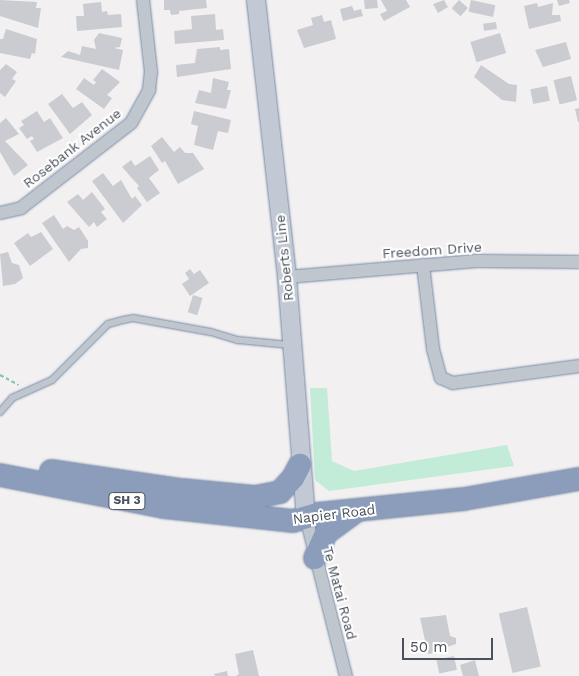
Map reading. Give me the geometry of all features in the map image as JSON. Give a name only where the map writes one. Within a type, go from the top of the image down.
[{"type":"highway","points":[[0,470],[42,470],[182,490],[255,497],[280,492],[293,478],[300,465]]},
{"type":"highway","name":"Napier Road","points":[[0,475],[180,509],[293,521],[306,517],[464,498],[579,479]]},
{"type":"highway","points":[[315,558],[326,533],[356,511]]},
{"type":"main road","name":"Roberts Line","points":[[256,0],[287,276],[290,345],[306,517]]},
{"type":"street","name":"Rosebank Avenue","points":[[0,213],[21,208],[131,123],[149,90],[151,72],[143,0]]},
{"type":"street","name":"Freedom Drive","points":[[287,276],[479,261],[579,262]]},
{"type":"street","points":[[423,266],[433,349],[441,378],[453,383],[579,366]]},
{"type":"street","name":"Te Matai Road","points":[[306,517],[346,676]]},
{"type":"lane","points":[[0,412],[12,398],[52,380],[108,324],[133,318],[212,332],[238,340],[290,345]]},
{"type":"path","points":[[0,375],[12,379],[26,391]]},
{"type":"green space","points":[[310,388],[327,388],[332,461],[354,471],[507,445],[514,466],[329,491],[315,480]]},
{"type":"building","points":[[0,0],[37,2],[36,8],[41,8],[38,28],[0,16]]},
{"type":"building","points":[[164,0],[206,0],[207,8],[179,11],[179,14],[171,15],[170,10],[164,10]]},
{"type":"building","points":[[364,0],[377,0],[378,8],[365,9]]},
{"type":"building","points":[[381,0],[406,0],[410,7],[384,21],[380,14],[387,11]]},
{"type":"building","points":[[444,0],[448,7],[438,13],[433,4]]},
{"type":"building","points":[[459,0],[468,8],[461,16],[452,8]]},
{"type":"building","points":[[471,0],[495,5],[493,17],[469,12]]},
{"type":"building","points":[[557,0],[569,0],[570,3],[559,6]]},
{"type":"building","points":[[101,2],[102,12],[107,11],[108,15],[121,14],[122,27],[77,31],[76,16],[84,16],[83,4]]},
{"type":"building","points":[[537,3],[538,7],[553,3],[552,15],[560,15],[561,21],[529,29],[524,6]]},
{"type":"building","points":[[352,6],[354,11],[361,9],[363,16],[343,21],[340,9]]},
{"type":"building","points":[[215,14],[216,30],[223,29],[224,40],[175,44],[174,31],[192,29],[191,16]]},
{"type":"building","points":[[322,15],[324,22],[331,20],[336,39],[304,48],[297,30],[313,25],[311,18]]},
{"type":"building","points":[[496,22],[497,29],[484,31],[483,24]]},
{"type":"building","points":[[6,29],[37,39],[35,54],[32,53],[30,59],[0,53],[0,39],[3,39]]},
{"type":"building","points":[[99,33],[122,38],[120,47],[114,48],[123,50],[119,70],[61,57],[68,51],[80,55],[82,46],[96,49],[94,40]]},
{"type":"building","points":[[500,33],[506,53],[476,62],[470,42]]},
{"type":"building","points":[[566,42],[571,59],[543,67],[535,50]]},
{"type":"building","points":[[220,47],[220,50],[229,49],[231,69],[177,77],[176,65],[195,63],[197,49]]},
{"type":"building","points":[[6,64],[17,72],[12,79],[16,81],[5,97],[0,93],[0,70]]},
{"type":"building","points":[[481,65],[509,84],[517,85],[516,102],[502,100],[474,77]]},
{"type":"building","points":[[102,69],[120,82],[107,95],[112,98],[104,109],[76,89],[84,78],[94,85],[96,82],[93,80]]},
{"type":"building","points":[[571,76],[577,100],[560,105],[554,80]]},
{"type":"building","points":[[213,78],[229,82],[227,90],[231,90],[226,109],[195,103],[199,90],[211,93]]},
{"type":"building","points":[[547,86],[550,101],[533,104],[530,89]]},
{"type":"building","points":[[62,94],[73,108],[82,102],[92,115],[70,134],[48,104]]},
{"type":"building","points":[[579,108],[579,122],[578,122],[575,109]]},
{"type":"building","points":[[37,111],[44,122],[50,118],[63,138],[37,152],[30,141],[34,139],[32,136],[27,139],[19,128],[24,125],[21,121]]},
{"type":"building","points":[[194,111],[231,120],[228,133],[218,131],[213,150],[194,145],[198,126],[191,124]]},
{"type":"building","points":[[6,118],[19,134],[5,141],[28,165],[14,176],[0,152],[0,123]]},
{"type":"building","points":[[162,137],[174,152],[180,147],[185,153],[193,153],[204,169],[178,184],[165,161],[162,163],[151,146]]},
{"type":"building","points":[[150,156],[159,170],[149,178],[160,193],[147,202],[137,188],[139,186],[122,167],[131,160],[135,166]]},
{"type":"building","points":[[103,173],[113,186],[121,180],[132,199],[135,196],[142,205],[123,223],[92,181]]},
{"type":"building","points":[[92,192],[105,209],[101,212],[107,219],[97,227],[94,222],[89,227],[67,202],[78,194],[83,200]]},
{"type":"building","points":[[54,215],[63,229],[67,226],[74,230],[79,227],[88,241],[88,248],[81,249],[69,262],[42,223]]},
{"type":"building","points":[[41,232],[53,249],[30,266],[14,243],[28,233],[31,237]]},
{"type":"building","points":[[8,252],[12,263],[19,265],[23,278],[15,284],[3,286],[0,254]]},
{"type":"building","points":[[190,269],[194,274],[200,270],[209,283],[190,296],[182,284],[189,279],[185,273]]},
{"type":"building","points":[[193,295],[203,298],[197,315],[188,312]]},
{"type":"building","points":[[527,607],[541,666],[512,673],[499,614]]},
{"type":"building","points":[[446,615],[450,636],[456,638],[456,644],[447,647],[448,651],[428,654],[420,618]]},
{"type":"building","points":[[253,650],[259,676],[236,676],[239,674],[235,654]]},
{"type":"building","points":[[454,656],[457,670],[439,673],[436,660]]},
{"type":"building","points":[[475,660],[479,676],[463,676],[460,665]]},
{"type":"building","points":[[227,671],[228,676],[215,676],[214,674]]}]
